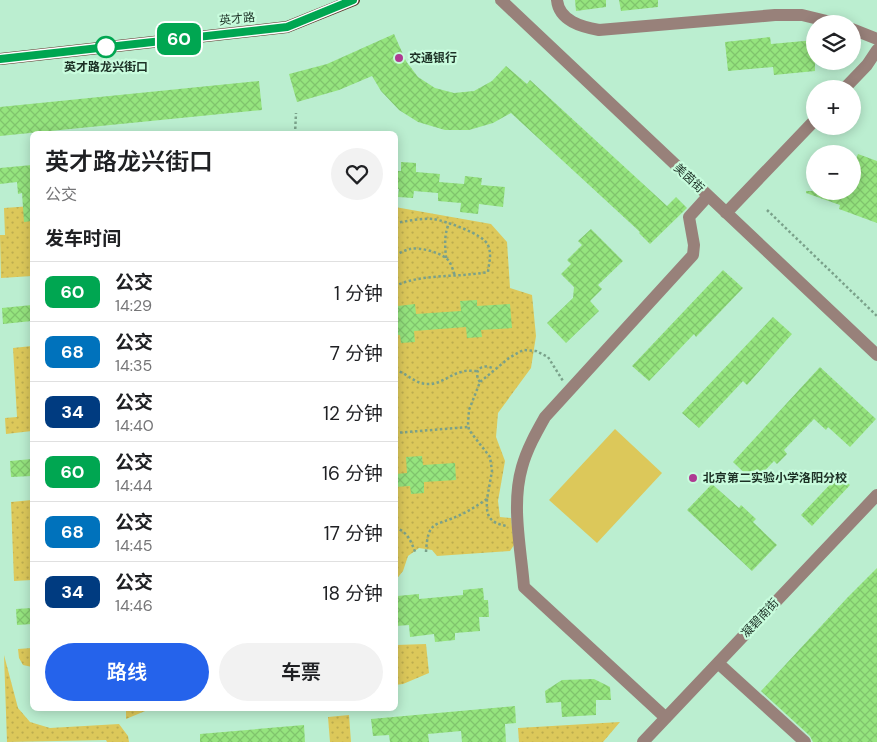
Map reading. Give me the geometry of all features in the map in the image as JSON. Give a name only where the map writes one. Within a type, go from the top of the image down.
[{"type":"main road","name":"英才路","points":[[0,51],[283,19],[332,0]]},
{"type":"main road","name":"英才路","points":[[0,60],[287,27],[354,0]]},
{"type":"street","name":"美茵街","points":[[501,0],[877,356]]},
{"type":"street","points":[[557,0],[557,5],[567,18],[581,27],[599,30],[774,15],[806,16]]},
{"type":"street","points":[[861,33],[877,39]]},
{"type":"street","points":[[853,80],[867,65],[877,50]]},
{"type":"street","points":[[726,213],[806,129]]},
{"type":"street","points":[[666,718],[524,587],[518,524],[518,492],[522,468],[533,439],[546,417],[693,255],[694,245],[689,217],[708,196]]},
{"type":"street","name":"凝碧南街","points":[[643,742],[877,494]]},
{"type":"street","points":[[718,663],[805,742]]},
{"type":"path","points":[[294,131],[296,113]]},
{"type":"path","points":[[767,210],[877,316]]},
{"type":"path","points":[[398,223],[434,219],[449,223],[482,239],[487,243],[491,255],[488,272],[408,280],[398,285]]},
{"type":"path","points":[[449,223],[444,244],[446,258],[455,276]]},
{"type":"path","points":[[398,254],[410,249],[419,249],[434,252],[446,258]]},
{"type":"path","points":[[518,524],[508,527],[495,523],[489,517],[487,499],[492,471],[490,457],[469,430],[469,410],[480,382],[508,358],[523,350],[536,351],[548,357],[568,391]]},
{"type":"path","points":[[398,371],[403,372],[413,380],[426,384],[439,383],[463,371],[477,371],[482,366],[488,365],[494,369]]},
{"type":"path","points":[[477,371],[477,377],[480,382]]},
{"type":"path","points":[[398,433],[468,427]]},
{"type":"path","points":[[426,552],[427,536],[434,526],[442,521],[458,516],[487,499]]},
{"type":"path","points":[[398,529],[408,536],[416,554]]},
{"type":"shaded area","points":[[30,206],[30,276],[1,278],[0,235],[5,235],[4,208]]},
{"type":"shaded area","points":[[398,208],[491,224],[507,242],[510,288],[532,295],[536,336],[531,368],[498,413],[496,437],[505,461],[498,501],[500,517],[511,518],[514,545],[510,551],[437,556],[432,550],[419,548],[408,556],[403,571],[398,577]]},
{"type":"shaded area","points":[[30,346],[30,431],[6,434],[5,418],[17,417],[13,348]]},
{"type":"shaded area","points":[[615,429],[662,473],[597,543],[549,500]]},
{"type":"shaded area","points":[[30,500],[30,580],[14,581],[11,502]]},
{"type":"shaded area","points":[[426,644],[429,673],[398,685],[398,645]]},
{"type":"shaded area","points":[[30,648],[30,667],[23,665],[19,658],[18,649]]},
{"type":"shaded area","points":[[4,655],[18,708],[30,722],[50,728],[119,724],[128,736],[129,742],[107,742],[106,740],[7,742]]},
{"type":"shaded area","points":[[126,711],[145,711],[126,719]]},
{"type":"shaded area","points":[[349,715],[351,742],[330,742],[328,717]]},
{"type":"shaded area","points":[[620,722],[603,742],[519,742],[518,728]]},
{"type":"building","points":[[575,0],[606,0],[606,7],[576,11]]},
{"type":"building","points":[[619,0],[658,0],[658,7],[621,11]]},
{"type":"building","points":[[394,34],[406,61],[418,77],[435,88],[454,93],[474,91],[492,81],[506,66],[527,84],[530,80],[667,206],[676,197],[687,208],[650,244],[640,232],[511,113],[493,123],[469,130],[445,130],[418,122],[399,110],[381,91],[372,76],[339,90],[297,102],[289,74],[327,64]]},
{"type":"building","points":[[770,37],[771,44],[806,41],[806,70],[815,71],[774,75],[773,67],[728,71],[725,42]]},
{"type":"building","points":[[259,81],[262,110],[50,131],[30,131],[30,133],[0,136],[0,107]]},
{"type":"building","points":[[861,155],[877,161],[877,223],[839,209],[840,205],[826,200],[861,200]]},
{"type":"building","points":[[401,162],[416,163],[416,172],[440,174],[439,182],[464,184],[465,176],[482,178],[481,185],[505,187],[503,207],[479,204],[478,214],[460,212],[461,203],[438,201],[438,193],[414,191],[413,198],[398,197],[398,171],[401,171]]},
{"type":"building","points":[[30,165],[30,221],[24,222],[22,193],[18,194],[17,182],[0,184],[0,168]]},
{"type":"building","points":[[591,229],[623,261],[598,285],[602,289],[590,301],[599,311],[566,343],[547,323],[573,298],[574,287],[561,274],[571,264],[567,260],[582,245],[578,241]]},
{"type":"building","points":[[723,270],[743,288],[696,337],[694,334],[649,381],[632,366]]},
{"type":"building","points":[[477,300],[477,306],[510,304],[512,328],[481,330],[482,337],[467,338],[466,327],[414,331],[415,342],[401,343],[400,335],[398,335],[398,306],[415,304],[416,314],[461,311],[460,301]]},
{"type":"building","points":[[30,305],[30,321],[3,324],[2,308]]},
{"type":"building","points":[[773,317],[792,334],[747,385],[743,381],[699,428],[682,413]]},
{"type":"building","points":[[820,367],[876,419],[850,447],[828,427],[826,430],[814,419],[784,450],[787,454],[777,464],[774,461],[754,482],[733,462]]},
{"type":"building","points":[[422,456],[423,465],[455,463],[456,480],[424,482],[424,493],[411,494],[410,486],[398,487],[398,474],[407,473],[406,457]]},
{"type":"building","points":[[30,459],[30,476],[11,477],[10,461]]},
{"type":"building","points":[[839,475],[850,485],[812,526],[801,515]]},
{"type":"building","points":[[712,484],[739,508],[741,505],[756,519],[753,522],[777,545],[752,571],[687,510]]},
{"type":"building","points":[[877,568],[877,742],[813,742],[810,736],[761,691]]},
{"type":"building","points":[[483,588],[484,600],[488,600],[489,617],[479,617],[480,631],[455,633],[455,640],[435,642],[434,634],[410,637],[409,625],[398,626],[398,596],[419,594],[419,599],[463,595],[463,590]]},
{"type":"building","points":[[30,608],[30,624],[17,625],[16,609]]},
{"type":"building","points":[[594,679],[610,687],[611,700],[596,700],[596,715],[562,717],[561,702],[546,703],[545,691],[562,680]]},
{"type":"building","points":[[515,706],[516,723],[505,724],[506,742],[462,742],[461,731],[428,734],[429,742],[390,742],[389,735],[373,736],[371,719]]},
{"type":"building","points":[[304,725],[305,742],[200,742],[200,734]]},
{"type":"bus line","name":"60","points":[[0,59],[287,27],[353,0]]},
{"type":"place","name":"英才路龙兴街口","points":[[106,47]]},
{"type":"place","name":"交通银行","points":[[399,58]]},
{"type":"place","name":"北京第二实验小学洛阳分校","points":[[693,478]]}]
